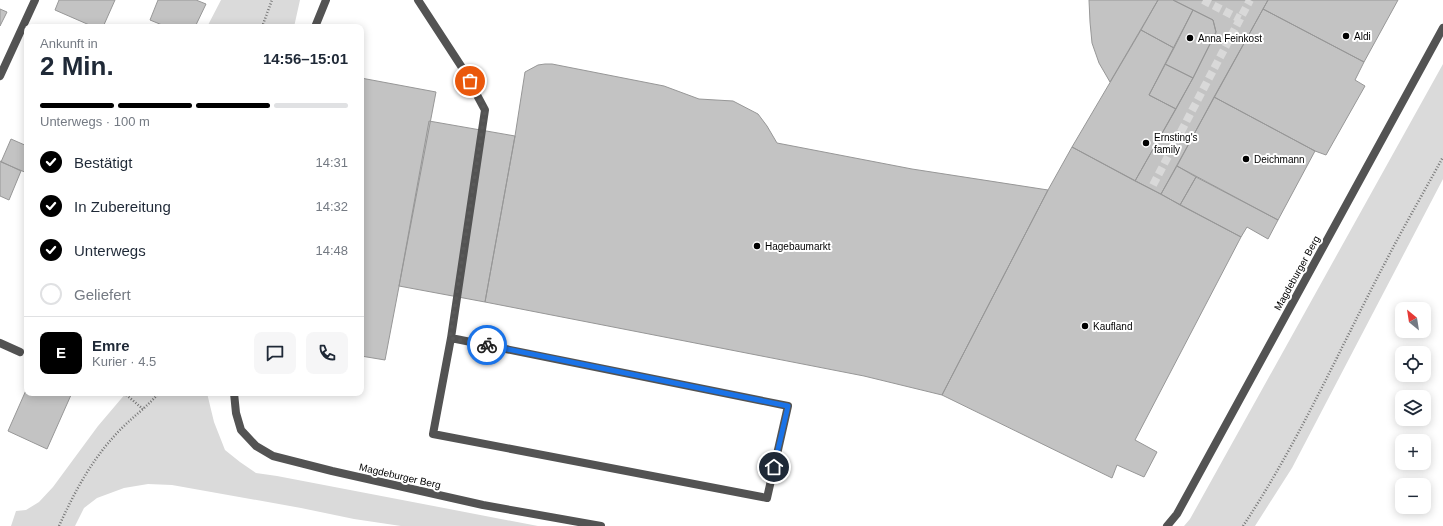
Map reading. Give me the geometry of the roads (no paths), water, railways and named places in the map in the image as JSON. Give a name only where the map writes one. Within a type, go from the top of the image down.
[{"type":"street","points":[[0,76],[35,0]]},
{"type":"street","points":[[316,24],[326,0]]},
{"type":"street","points":[[418,0],[463,69],[485,110],[450,338],[433,434],[767,498],[788,406],[450,338]]},
{"type":"street","name":"Magdeburger Berg","points":[[1167,526],[1177,514],[1443,28]]},
{"type":"street","points":[[0,343],[20,352]]},
{"type":"street","name":"Magdeburger Berg","points":[[234,396],[236,413],[241,430],[256,446],[274,456],[332,471],[483,505],[601,526]]},
{"type":"tunnel","points":[[1203,0],[1240,19]]},
{"type":"tunnel","points":[[1153,185],[1250,0]]},
{"type":"place","name":"Aldi","points":[[1346,36]]},
{"type":"place","name":"Anna Feinkost","points":[[1190,38]]},
{"type":"place","name":"Ernsting's family","points":[[1146,143]]},
{"type":"place","name":"Deichmann","points":[[1246,159]]},
{"type":"place","name":"Hagebaumarkt","points":[[757,246]]},
{"type":"place","name":"Kaufland","points":[[1085,326]]}]
